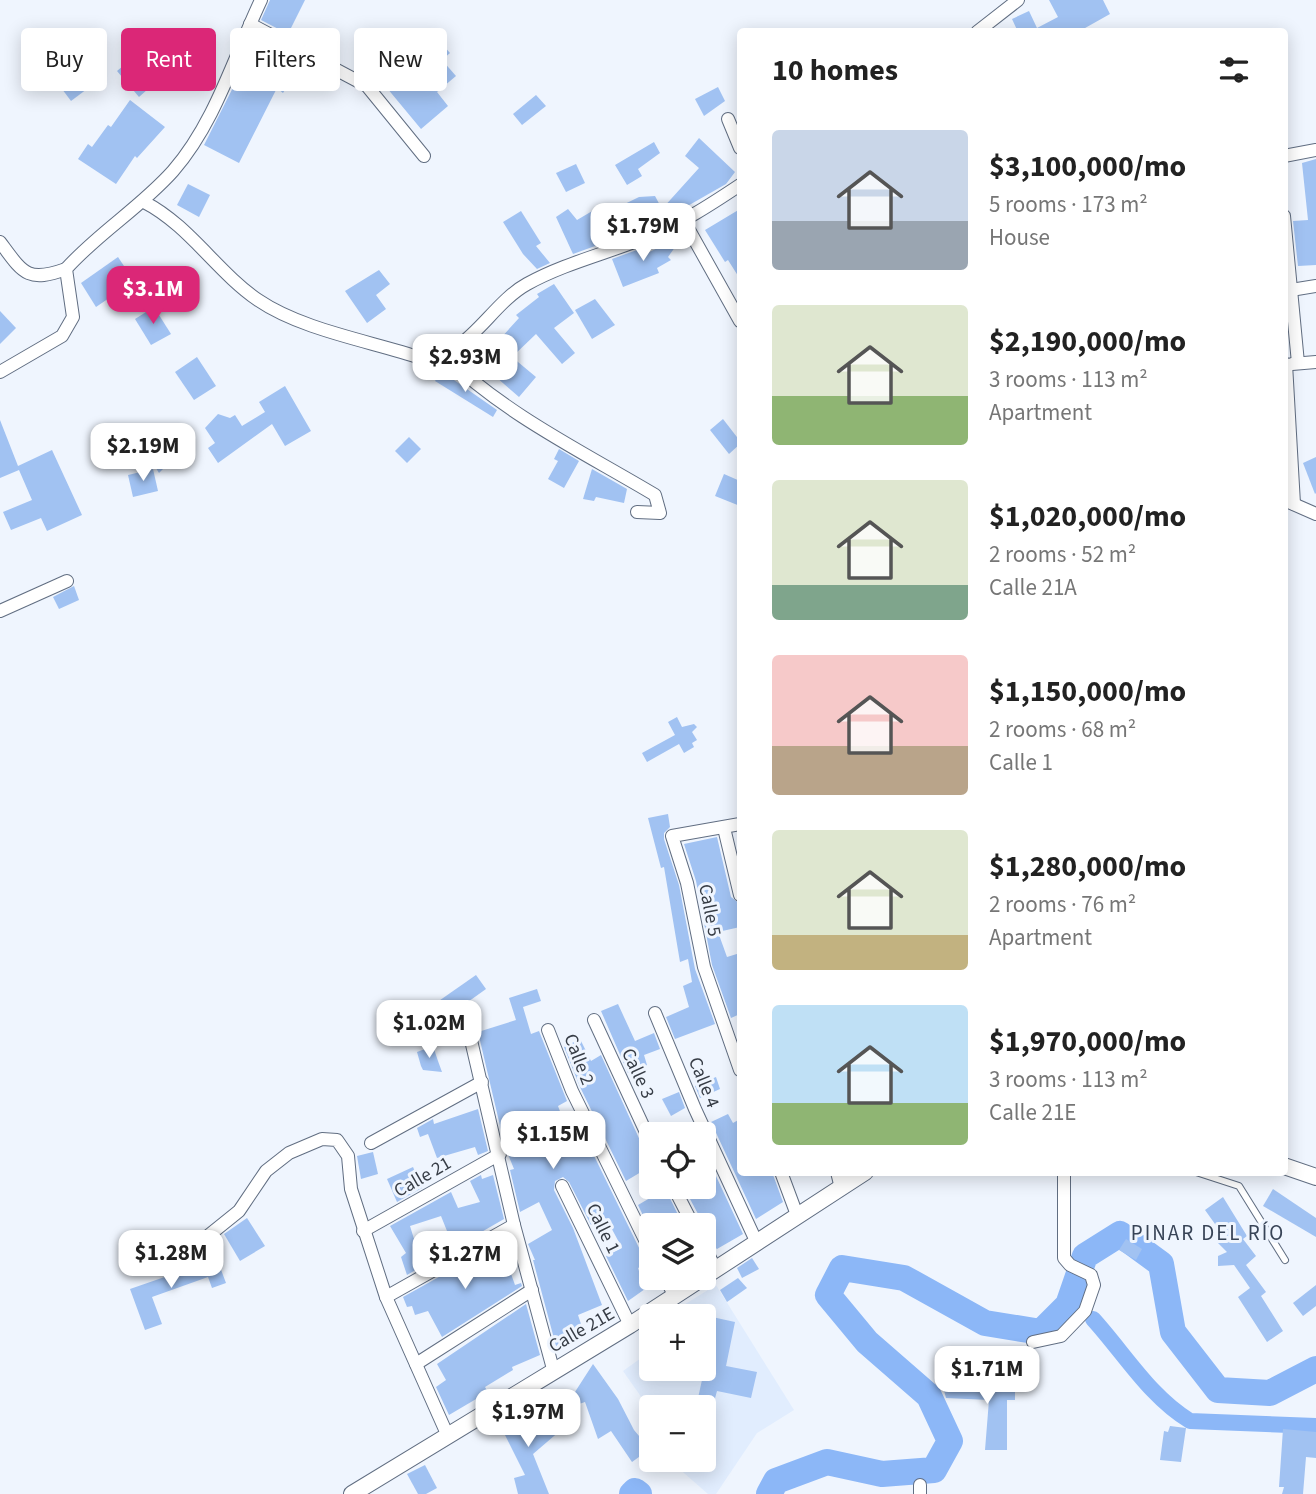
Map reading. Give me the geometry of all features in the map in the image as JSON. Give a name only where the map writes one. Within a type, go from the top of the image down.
[{"type":"main road","points":[[1288,1167],[1316,1177]]},
{"type":"main road","name":"Calle 21E","points":[[716,1270],[797,1215],[839,1180]]},
{"type":"main road","name":"Calle 21E","points":[[352,1494],[684,1290]]},
{"type":"street","points":[[0,242],[23,272],[43,277],[66,269],[78,255],[144,202],[175,169],[210,115],[261,0]]},
{"type":"street","points":[[982,28],[1018,0]]},
{"type":"street","points":[[250,24],[367,86],[424,156]]},
{"type":"street","points":[[728,119],[737,141]]},
{"type":"street","points":[[1288,155],[1316,150]]},
{"type":"street","points":[[144,202],[192,239],[226,276],[260,302],[302,321],[421,358],[445,355],[526,285],[684,221],[737,187]]},
{"type":"street","points":[[684,221],[737,316]]},
{"type":"street","points":[[0,372],[62,336],[73,317],[66,269]]},
{"type":"street","points":[[1316,286],[1289,290],[1289,502],[1316,513]]},
{"type":"street","points":[[445,355],[485,390],[533,424],[655,495],[660,513],[637,512]]},
{"type":"street","points":[[1289,364],[1316,362]]},
{"type":"street","points":[[0,611],[67,581]]},
{"type":"street","points":[[737,825],[724,828],[737,882]]},
{"type":"street","name":"Calle 5","points":[[724,828],[672,836],[687,883],[708,979],[737,1061]]},
{"type":"street","name":"Calle 4","points":[[655,1013],[695,1110],[756,1241]]},
{"type":"street","name":"Calle 3","points":[[594,1020],[641,1122]]},
{"type":"street","name":"Calle 2","points":[[548,1030],[566,1079],[639,1228]]},
{"type":"street","points":[[470,1036],[500,1154],[514,1225],[553,1369]]},
{"type":"street","points":[[371,1143],[482,1083]]},
{"type":"street","points":[[190,1268],[201,1251],[203,1240],[239,1211],[266,1171],[289,1153],[322,1139],[337,1140],[348,1156],[351,1189],[386,1297],[447,1434]]},
{"type":"street","name":"Calle 21","points":[[363,1231],[500,1154]]},
{"type":"street","points":[[782,1176],[797,1215]]},
{"type":"street","points":[[1033,1342],[1061,1336],[1085,1311],[1094,1285],[1091,1275],[1070,1265],[1064,1258],[1065,1176]]},
{"type":"street","name":"Calle 1","points":[[562,1186],[629,1325]]},
{"type":"street","points":[[386,1297],[514,1225]]},
{"type":"street","points":[[416,1364],[532,1290]]},
{"type":"street","points":[[672,1290],[675,1296]]},
{"type":"lane","points":[[1208,1176],[1239,1186],[1285,1260]]},
{"type":"shaded area","points":[[716,1285],[794,1410],[757,1433],[716,1494],[708,1494],[683,1472],[716,1472],[716,1395],[640,1395],[623,1371],[639,1359],[639,1381],[716,1381],[716,1304],[685,1304],[708,1290],[716,1290]]},
{"type":"building","points":[[270,0],[305,0],[291,28],[276,28],[261,20]]},
{"type":"building","points":[[1049,0],[1103,0],[1110,14],[1085,28],[1037,28],[1058,17]]},
{"type":"building","points":[[1029,11],[1037,28],[1016,28],[1012,19]]},
{"type":"building","points":[[447,66],[456,76],[447,84]]},
{"type":"building","points":[[718,87],[725,101],[704,116],[695,99]]},
{"type":"building","points":[[64,91],[84,91],[71,101]]},
{"type":"building","points":[[134,91],[146,91],[139,97]]},
{"type":"building","points":[[231,91],[275,91],[239,163],[204,145]]},
{"type":"building","points":[[389,91],[438,91],[448,106],[421,129]]},
{"type":"building","points":[[536,95],[546,106],[522,125],[513,114]]},
{"type":"building","points":[[130,100],[165,127],[137,158],[135,156],[116,184],[78,159],[88,144],[92,147],[108,125],[111,127]]},
{"type":"building","points":[[699,138],[735,172],[726,184],[656,224],[573,254],[556,217],[568,209],[577,220],[594,210],[598,217],[639,197],[655,196],[662,209],[699,168],[685,156]]},
{"type":"building","points":[[654,142],[660,153],[638,169],[642,176],[627,185],[615,165]]},
{"type":"building","points":[[1316,159],[1316,265],[1298,266],[1293,221],[1308,220],[1302,163]]},
{"type":"building","points":[[576,164],[585,183],[566,192],[556,173]]},
{"type":"building","points":[[188,184],[210,195],[199,217],[177,205]]},
{"type":"building","points":[[521,211],[541,243],[536,246],[550,263],[537,269],[523,254],[503,222]]},
{"type":"building","points":[[737,211],[737,274],[728,260],[725,262],[705,230]]},
{"type":"building","points":[[683,236],[668,257],[671,260],[657,268],[659,273],[623,287],[612,259],[648,246],[641,252],[643,255]]},
{"type":"building","points":[[118,257],[134,281],[96,307],[81,283]]},
{"type":"building","points":[[379,270],[390,284],[376,295],[386,309],[367,323],[345,291]]},
{"type":"building","points":[[554,284],[574,313],[554,328],[575,353],[562,364],[536,334],[512,357],[536,377],[519,397],[479,362],[519,318],[516,315],[539,297],[537,294]]},
{"type":"building","points":[[595,299],[615,325],[592,339],[575,310]]},
{"type":"building","points":[[154,307],[171,334],[151,345],[135,319]]},
{"type":"building","points":[[0,311],[16,328],[0,344]]},
{"type":"building","points":[[197,357],[216,386],[194,400],[175,372]]},
{"type":"building","points":[[441,371],[497,410],[493,417],[435,381]]},
{"type":"building","points":[[285,386],[311,431],[285,446],[272,424],[218,463],[208,448],[215,443],[205,428],[218,414],[230,418],[235,415],[242,426],[265,412],[259,402]]},
{"type":"building","points":[[723,419],[737,437],[737,447],[729,454],[710,430]]},
{"type":"building","points":[[0,420],[18,466],[52,450],[82,515],[47,531],[41,518],[11,530],[3,512],[32,500],[19,470],[0,478]]},
{"type":"building","points":[[409,437],[421,449],[407,463],[395,451]]},
{"type":"building","points":[[161,446],[170,462],[159,473],[148,455]]},
{"type":"building","points":[[559,449],[579,461],[564,488],[548,479],[558,461],[554,459]]},
{"type":"building","points":[[1316,457],[1316,493],[1315,494],[1303,463]]},
{"type":"building","points":[[153,469],[158,491],[133,497],[128,475]]},
{"type":"building","points":[[592,469],[627,489],[624,503],[596,497],[594,501],[583,499]]},
{"type":"building","points":[[724,474],[737,480],[737,505],[715,496]]},
{"type":"building","points":[[74,586],[79,600],[59,609],[53,597]]},
{"type":"building","points":[[677,717],[682,727],[694,724],[697,727],[692,732],[697,740],[692,743],[694,747],[684,753],[679,744],[647,762],[642,753],[675,735],[668,722]]},
{"type":"building","points":[[668,814],[670,827],[664,833],[664,839],[679,885],[695,969],[715,1024],[675,1039],[666,1017],[689,1007],[683,986],[692,982],[688,959],[680,962],[664,867],[661,868],[648,818]]},
{"type":"building","points":[[717,837],[731,897],[737,902],[737,928],[718,932],[727,957],[737,954],[737,1015],[731,1018],[712,965],[696,881],[684,844]]},
{"type":"building","points":[[476,975],[486,989],[433,1027],[423,1012]]},
{"type":"building","points":[[537,989],[541,1001],[523,1007],[531,1034],[539,1031],[567,1101],[558,1106],[567,1130],[578,1123],[639,1248],[639,1290],[644,1290],[628,1301],[606,1256],[622,1248],[606,1218],[591,1225],[569,1182],[563,1177],[555,1181],[554,1190],[573,1228],[602,1305],[578,1315],[583,1330],[556,1346],[535,1260],[528,1244],[552,1230],[539,1202],[520,1212],[510,1170],[514,1169],[505,1147],[478,1032],[516,1020],[509,998]]},
{"type":"building","points":[[618,1004],[635,1041],[654,1033],[660,1049],[644,1055],[647,1065],[628,1073],[601,1011]]},
{"type":"building","points":[[580,1039],[591,1061],[601,1055],[639,1138],[639,1173],[626,1181],[580,1087],[564,1047]]},
{"type":"building","points":[[433,1046],[442,1072],[423,1070],[421,1066],[417,1052]]},
{"type":"building","points":[[716,1077],[720,1089],[700,1098],[695,1086]]},
{"type":"building","points":[[679,1092],[685,1108],[671,1116],[662,1099]]},
{"type":"building","points":[[478,1109],[488,1151],[478,1155],[475,1147],[437,1158],[428,1134],[420,1137],[417,1128],[433,1119],[434,1124]]},
{"type":"building","points":[[728,1114],[733,1123],[737,1121],[737,1176],[773,1176],[783,1202],[756,1219],[716,1133],[716,1122],[711,1122]]},
{"type":"building","points":[[373,1152],[378,1174],[361,1179],[357,1156]]},
{"type":"building","points":[[413,1167],[422,1188],[397,1202],[387,1179]]},
{"type":"building","points":[[481,1175],[482,1179],[493,1175],[504,1219],[407,1275],[401,1257],[406,1253],[390,1226],[451,1192],[458,1208],[480,1202],[470,1181]],"holes":[[[441,1216],[449,1236],[418,1252],[410,1226]]]},
{"type":"building","points":[[716,1176],[743,1234],[717,1249],[716,1213],[698,1213],[690,1199],[716,1199]]},
{"type":"building","points":[[1273,1189],[1316,1218],[1316,1237],[1263,1206]]},
{"type":"building","points":[[1223,1197],[1247,1236],[1243,1239],[1256,1256],[1246,1265],[1266,1292],[1261,1296],[1283,1331],[1267,1342],[1238,1297],[1250,1288],[1234,1265],[1218,1266],[1218,1256],[1227,1252],[1217,1242],[1225,1238],[1205,1210]]},
{"type":"building","points":[[648,1199],[670,1199],[677,1213],[642,1213],[638,1205]]},
{"type":"building","points":[[247,1218],[265,1246],[240,1261],[224,1234]]},
{"type":"building","points":[[1126,1239],[1142,1249],[1136,1260],[1119,1250]]},
{"type":"building","points":[[500,1243],[515,1285],[521,1283],[522,1286],[442,1337],[428,1311],[415,1315],[412,1306],[407,1307],[403,1297]]},
{"type":"building","points":[[752,1258],[759,1269],[742,1278],[737,1268]]},
{"type":"building","points":[[217,1259],[226,1283],[212,1288],[208,1277],[152,1297],[162,1324],[145,1330],[130,1289],[182,1271],[186,1276],[193,1276],[203,1264]]},
{"type":"building","points":[[738,1278],[747,1288],[727,1302],[720,1290]]},
{"type":"building","points":[[1316,1285],[1316,1306],[1303,1316],[1293,1303]]},
{"type":"building","points":[[526,1304],[540,1355],[512,1367],[513,1370],[485,1387],[488,1392],[449,1415],[436,1387],[446,1380],[437,1364]]},
{"type":"building","points":[[716,1318],[735,1322],[726,1366],[757,1372],[751,1398],[717,1391],[716,1395],[699,1395],[702,1381],[716,1381]]},
{"type":"building","points":[[593,1364],[618,1399],[639,1436],[639,1457],[632,1462],[611,1431],[598,1439],[585,1402],[564,1409]]},
{"type":"building","points":[[941,1379],[1015,1385],[1015,1400],[1007,1400],[1007,1450],[985,1450],[989,1400],[946,1398]]},
{"type":"building","points":[[528,1405],[539,1431],[568,1424],[533,1454],[549,1494],[518,1494],[514,1478],[525,1475],[502,1424]]},
{"type":"building","points":[[1170,1426],[1186,1428],[1181,1462],[1160,1460],[1164,1431],[1168,1432]]},
{"type":"building","points":[[1283,1429],[1316,1432],[1316,1458],[1306,1457],[1303,1494],[1282,1494],[1284,1487],[1279,1487]]},
{"type":"building","points":[[425,1465],[437,1488],[426,1494],[418,1494],[407,1474]]},
{"type":"waterway","points":[[769,1494],[776,1481],[827,1462],[882,1474],[934,1470],[950,1441],[929,1396],[867,1342],[828,1295],[842,1268],[904,1278],[985,1323],[1041,1332],[1068,1305],[1085,1256],[1120,1234],[1161,1264],[1173,1332],[1218,1390],[1270,1393],[1316,1369]]},
{"type":"waterway","points":[[1068,1305],[1081,1309]]},
{"type":"waterway","points":[[1093,1319],[1162,1400],[1190,1421],[1316,1426]]},
{"type":"waterway","points":[[632,1494],[635,1491],[639,1494]]},
{"type":"district","name":"PINAR DEL RÍO","points":[[1208,1233]]}]
